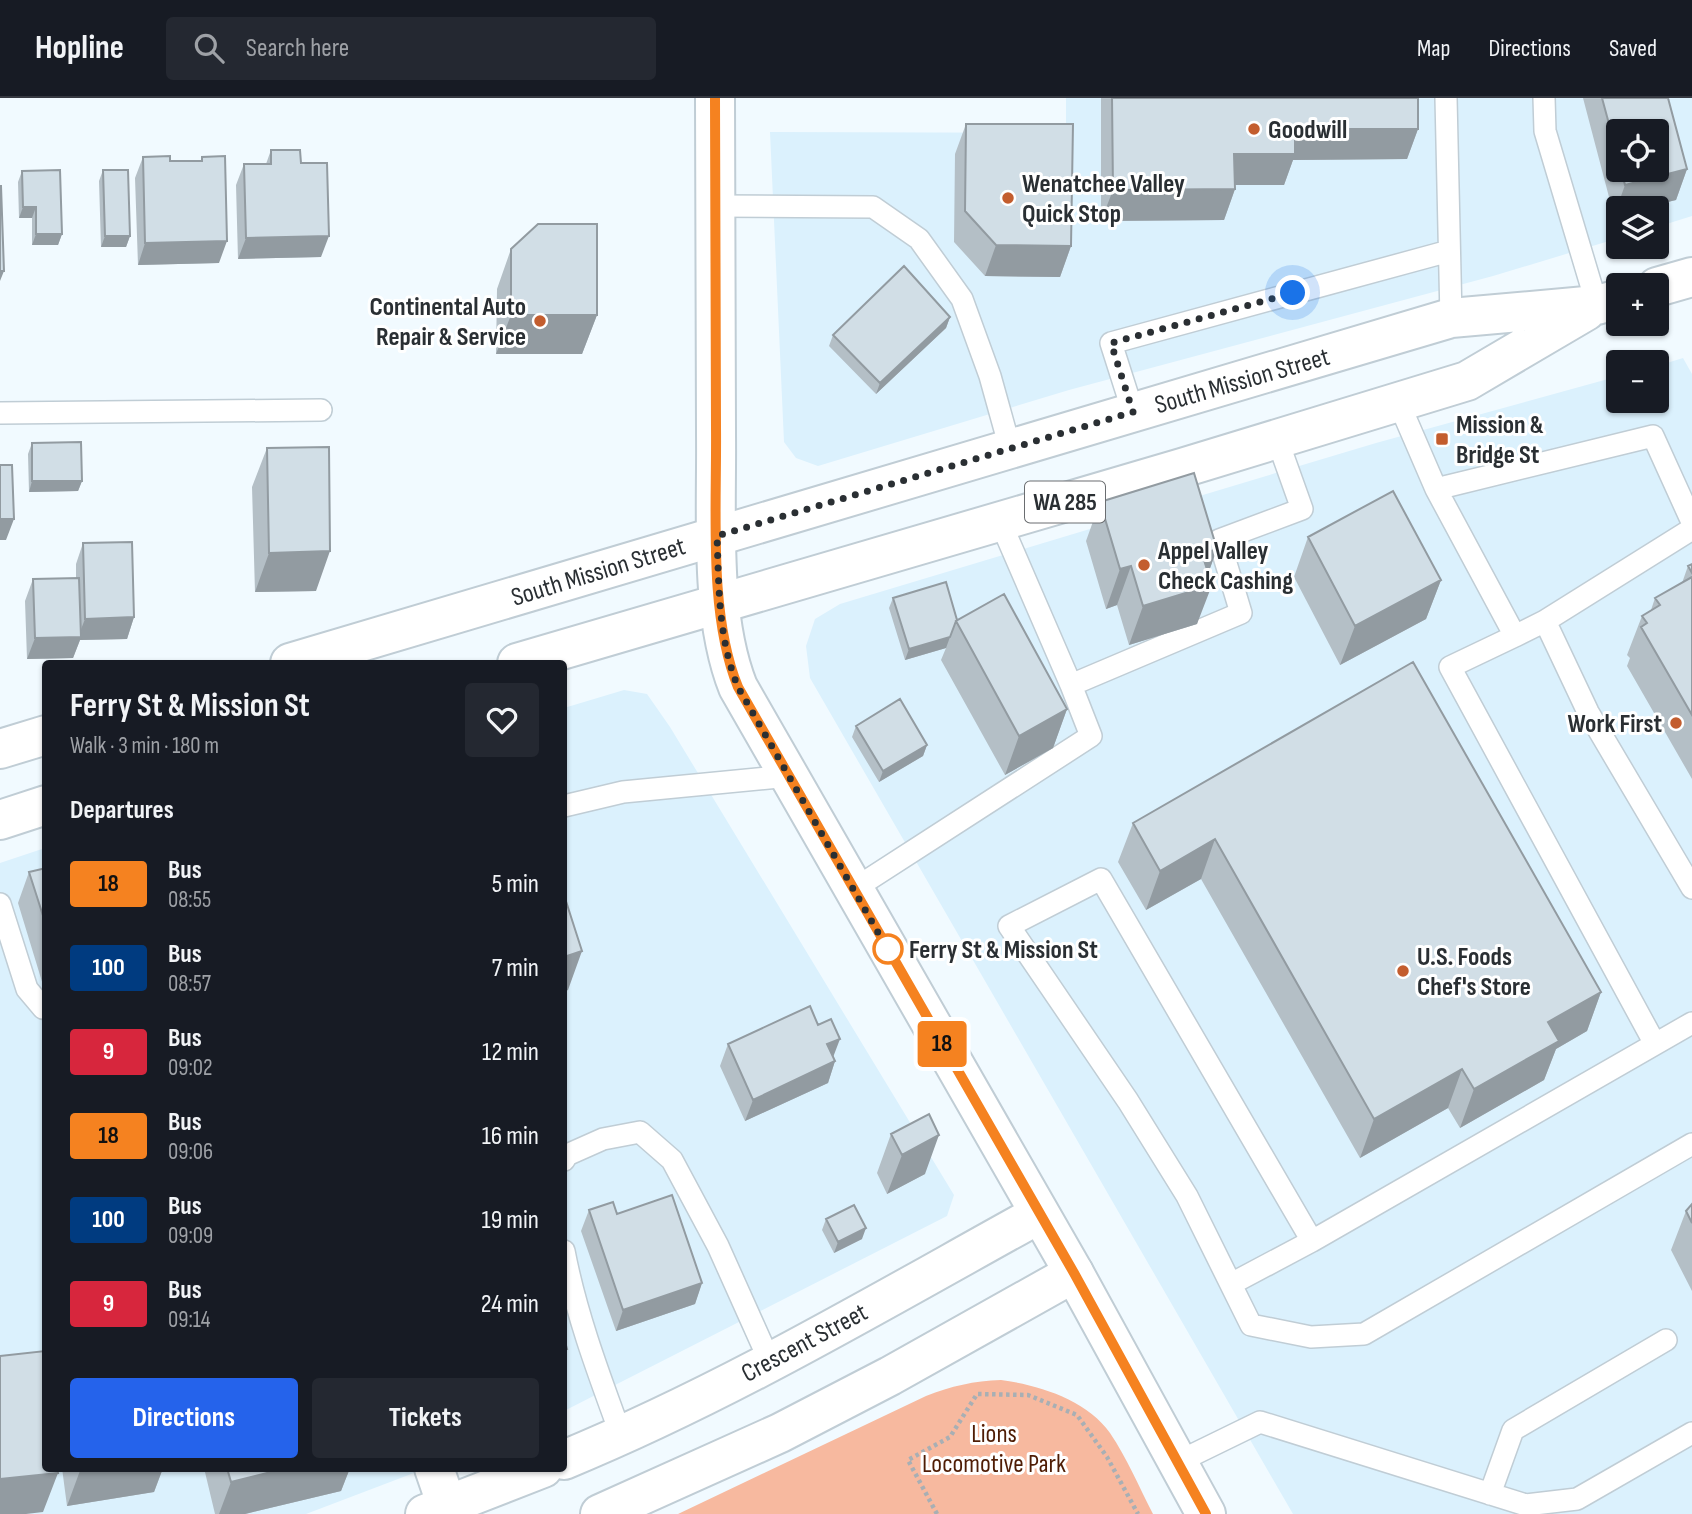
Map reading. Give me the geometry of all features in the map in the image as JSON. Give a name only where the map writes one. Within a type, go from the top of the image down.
[{"type":"main road","points":[[715,98],[717,536],[721,627],[731,670],[738,687],[1074,1273],[1206,1514]]},
{"type":"main road","points":[[1669,284],[1692,277]]},
{"type":"main road","name":"South Mission Street","points":[[300,660],[1451,318],[1606,302]]},
{"type":"main road","name":"WA 285","points":[[528,660],[1277,439],[1466,380],[1606,303]]},
{"type":"main road","points":[[0,749],[42,736]]},
{"type":"main road","points":[[0,820],[42,806]]},
{"type":"main road","name":"Crescent Street","points":[[567,1459],[785,1354],[1039,1214]]},
{"type":"main road","points":[[600,1514],[780,1433],[890,1376],[1074,1273]]},
{"type":"main road","points":[[434,1472],[436,1510],[533,1472]]},
{"type":"lane","points":[[1446,98],[1451,318]]},
{"type":"lane","points":[[1544,98],[1545,131],[1606,297]]},
{"type":"lane","points":[[715,206],[873,207],[919,239],[962,299],[990,376],[1010,448]]},
{"type":"lane","points":[[1133,412],[1111,343],[1449,251]]},
{"type":"lane","points":[[1398,401],[1436,489],[1515,636]]},
{"type":"lane","points":[[0,413],[321,410]]},
{"type":"lane","points":[[1436,489],[1653,436],[1692,522]]},
{"type":"lane","points":[[1071,685],[1241,613],[1219,540],[1302,509],[1277,439]]},
{"type":"lane","points":[[853,889],[1091,737],[1000,521]]},
{"type":"lane","points":[[1655,1044],[1450,667],[1545,621],[1692,529]]},
{"type":"lane","points":[[1545,621],[1588,712],[1692,888]]},
{"type":"lane","points":[[567,802],[623,792],[789,776]]},
{"type":"lane","points":[[1312,1241],[1101,879],[1009,926],[1128,1101],[1187,1196],[1251,1325],[1311,1338],[1364,1334],[1692,1144]]},
{"type":"lane","points":[[0,904],[27,989],[42,1007]]},
{"type":"lane","points":[[1231,1284],[1312,1241],[1692,1023]]},
{"type":"lane","points":[[567,1156],[603,1139],[640,1132],[672,1160],[718,1246],[785,1354]]},
{"type":"lane","points":[[567,1266],[596,1366],[621,1435]]},
{"type":"lane","points":[[1490,1494],[1513,1430],[1666,1340]]},
{"type":"lane","points":[[1178,1462],[1260,1422],[1526,1505],[1577,1499],[1692,1433]]},
{"type":"path","points":[[937,1514],[908,1460],[950,1437],[977,1394],[1028,1395],[1077,1415],[1107,1457],[1139,1514]]},
{"type":"shaded area","points":[[1066,98],[1692,98],[1692,216],[1669,223],[1669,196],[1606,196],[1606,242],[1493,276],[1069,390],[818,466],[796,458],[784,442],[770,132],[1066,133]]},
{"type":"shaded area","points":[[1683,358],[1692,374],[1692,1514],[1293,1514],[810,678],[806,646],[815,619],[840,604],[1376,443],[1606,380],[1606,413],[1669,413],[1669,362]]},
{"type":"shaded area","points":[[624,690],[647,694],[670,727],[954,1195],[947,1216],[567,1409],[567,707]]},
{"type":"shaded area","points":[[42,849],[42,1472],[416,1472],[306,1514],[0,1514],[0,863]]},
{"type":"green space","name":"Lions Locomotive Park","points":[[1001,1380],[1061,1396],[1100,1421],[1122,1452],[1153,1514],[678,1514],[926,1396],[944,1389]]},
{"type":"building","name":"Goodwill","points":[[1112,98],[1418,98],[1418,129],[1295,129],[1295,154],[1234,154],[1235,189],[1113,190]]},
{"type":"building","points":[[1602,98],[1668,98],[1687,169],[1669,174],[1669,119],[1608,119]]},
{"type":"building","name":"Wenatchee Valley Quick Stop","points":[[966,124],[1073,124],[1071,246],[996,245],[965,211]]},
{"type":"building","points":[[271,150],[300,150],[301,163],[327,163],[329,236],[246,238],[244,164],[271,164]]},
{"type":"building","points":[[170,156],[170,161],[202,161],[202,157],[225,156],[227,241],[145,243],[143,157]]},
{"type":"building","points":[[60,170],[62,234],[36,234],[36,207],[23,207],[22,171]]},
{"type":"building","points":[[103,170],[128,170],[130,236],[105,236]]},
{"type":"building","points":[[1,186],[4,271],[0,271]]},
{"type":"building","points":[[538,224],[597,224],[597,315],[511,315],[511,249]]},
{"type":"building","points":[[904,266],[950,317],[880,383],[833,335]]},
{"type":"building","points":[[81,442],[82,481],[32,481],[32,443]]},
{"type":"building","points":[[329,447],[330,551],[269,553],[267,448]]},
{"type":"building","points":[[0,465],[12,465],[14,519],[0,519]]},
{"type":"building","points":[[1194,473],[1217,549],[1202,554],[1212,585],[1143,606],[1131,566],[1120,569],[1100,502]]},
{"type":"building","points":[[1393,491],[1441,580],[1355,626],[1308,537]]},
{"type":"building","points":[[132,542],[134,617],[85,619],[83,543]]},
{"type":"building","points":[[1692,577],[1692,715],[1641,627],[1647,623],[1642,616],[1660,605],[1655,598]]},
{"type":"building","points":[[79,578],[81,637],[35,638],[33,579]]},
{"type":"building","points":[[946,582],[957,620],[950,637],[909,649],[893,598]]},
{"type":"building","points":[[1004,594],[1067,709],[1019,736],[956,621]]},
{"type":"building","name":"U.S. Foods Chef's Store","points":[[1413,662],[1601,992],[1548,1022],[1559,1041],[1474,1089],[1462,1069],[1374,1119],[1215,839],[1160,871],[1133,823]]},
{"type":"building","points":[[900,699],[927,745],[883,771],[856,726]]},
{"type":"building","points":[[42,869],[42,913],[29,872]]},
{"type":"building","points":[[567,904],[582,951],[567,956]]},
{"type":"building","points":[[810,1006],[818,1025],[831,1019],[840,1039],[827,1044],[835,1061],[753,1100],[728,1044]]},
{"type":"building","points":[[929,1114],[939,1135],[902,1155],[891,1134]]},
{"type":"building","points":[[672,1195],[702,1283],[623,1310],[589,1210],[613,1202],[617,1214]]},
{"type":"building","points":[[1692,1204],[1692,1223],[1686,1211]]},
{"type":"building","points":[[854,1205],[866,1228],[838,1242],[826,1219]]},
{"type":"building","points":[[42,1351],[42,1472],[58,1473],[0,1479],[0,1356]]},
{"type":"building","points":[[228,1472],[271,1472],[231,1482]]},
{"type":"bus line","name":"18","points":[[715,98],[717,536],[721,627],[731,670],[738,687],[1087,1296],[1206,1514]]},
{"type":"place","name":"Goodwill","points":[[1254,129]]},
{"type":"place","name":"Wenatchee Valley Quick Stop","points":[[1008,198]]},
{"type":"place","name":"Continental Auto Repair & Service","points":[[540,321]]},
{"type":"place","name":"Mission & Bridge St","points":[[1442,439]]},
{"type":"place","name":"Appel Valley Check Cashing","points":[[1144,565]]},
{"type":"place","name":"Work First","points":[[1676,723]]},
{"type":"place","name":"Ferry St & Mission St","points":[[888,949]]},
{"type":"place","name":"U.S. Foods Chef's Store","points":[[1403,971]]},
{"type":"route","points":[[888,949],[892,957],[738,687],[731,670],[721,627],[717,536],[1133,412],[1111,343],[1293,293]]}]
